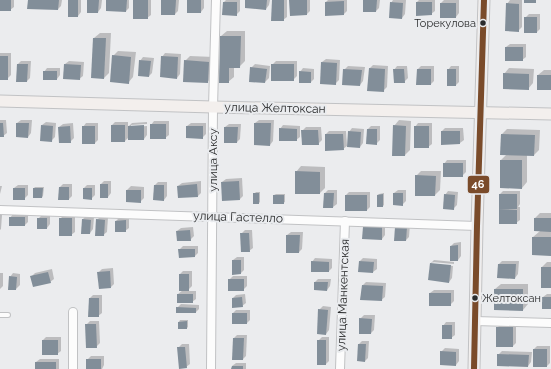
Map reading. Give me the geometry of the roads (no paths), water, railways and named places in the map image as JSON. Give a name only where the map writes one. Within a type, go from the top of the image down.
[{"type":"main road","points":[[474,369],[476,226],[484,0]]},
{"type":"main road","name":"улица Желтоксан","points":[[0,100],[213,107],[551,114]]},
{"type":"street","name":"улица Аксу","points":[[211,369],[213,107],[216,0]]},
{"type":"street","name":"улица Гастелло","points":[[0,210],[476,226]]},
{"type":"street","name":"улица Манкентская","points":[[340,369],[345,221]]},
{"type":"street","points":[[73,312],[73,369]]},
{"type":"street","points":[[475,321],[551,323]]},
{"type":"lane","points":[[0,315],[8,315]]},
{"type":"place","name":"Торекулова","points":[[483,23]]},
{"type":"place","name":"Желтоксан","points":[[475,298]]}]
